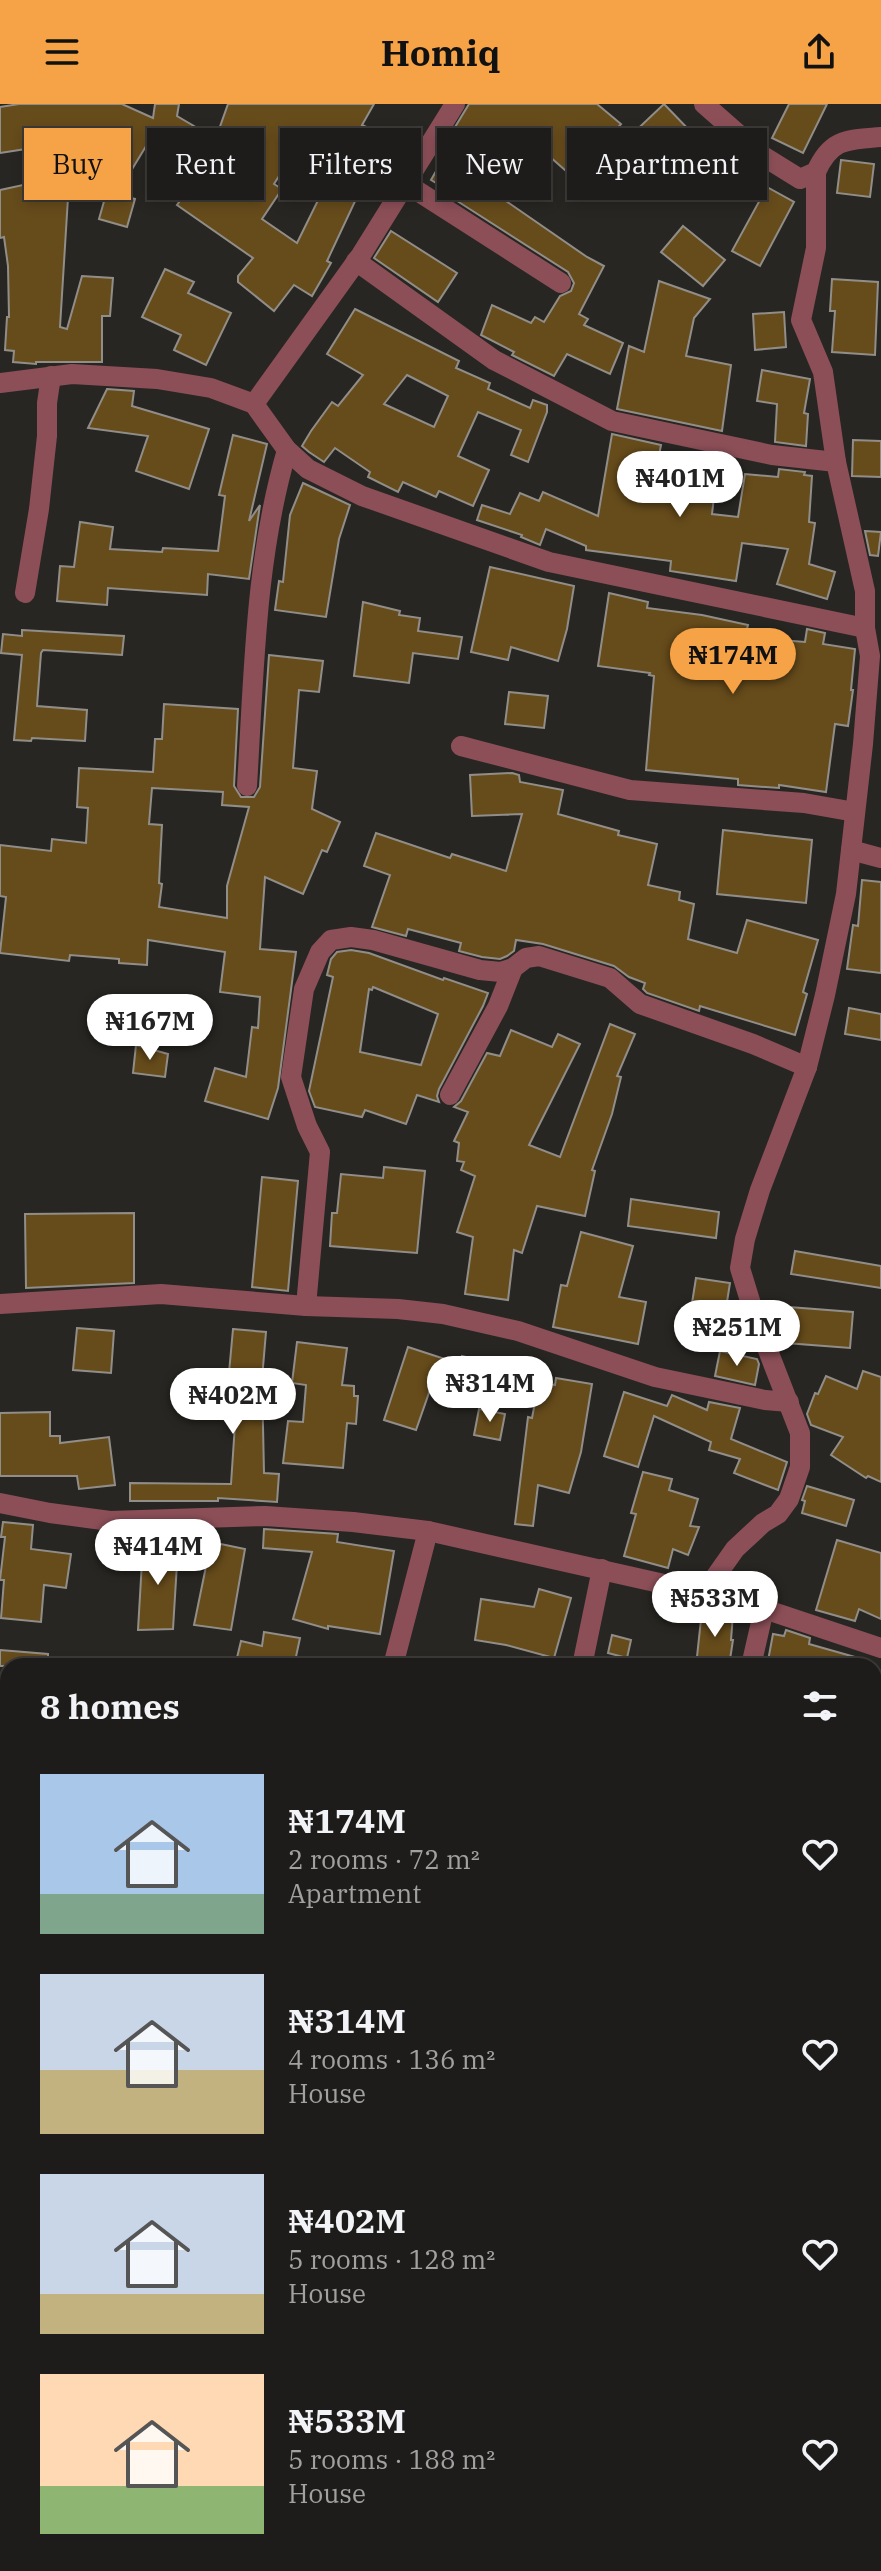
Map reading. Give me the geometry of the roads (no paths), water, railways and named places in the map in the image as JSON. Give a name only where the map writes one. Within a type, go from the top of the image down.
[{"type":"street","points":[[421,158],[455,104]]},
{"type":"street","points":[[704,104],[763,156],[800,179],[816,172]]},
{"type":"street","points":[[704,1593],[735,1549],[763,1523],[778,1514],[789,1499],[800,1467],[800,1433],[755,1317],[740,1268],[760,1190],[807,1067],[846,894],[870,656],[865,628],[865,591],[836,462],[823,372],[801,320],[816,248],[816,172],[823,156],[836,143],[881,137]]},
{"type":"street","points":[[421,193],[561,283]]},
{"type":"street","points":[[254,404],[356,261],[394,200]]},
{"type":"street","points":[[356,261],[494,360],[612,421],[772,455],[836,462]]},
{"type":"street","points":[[0,383],[72,374],[157,379],[211,388],[254,404],[287,450],[308,469],[362,496],[549,562],[865,628]]},
{"type":"street","points":[[25,593],[41,496],[51,376]]},
{"type":"street","points":[[247,786],[259,592],[273,497],[287,450]]},
{"type":"street","points":[[461,746],[630,790],[804,803],[855,812]]},
{"type":"street","points":[[851,850],[881,858]]},
{"type":"street","points":[[306,1306],[320,1152],[307,1126],[291,1077],[304,989],[320,952],[331,940],[351,937],[373,940],[480,970],[501,972],[526,958],[539,956],[610,978],[640,1004],[753,1044],[807,1067]]},
{"type":"street","points":[[450,1095],[498,1006],[513,968]]},
{"type":"street","points":[[0,1304],[161,1294],[443,1314],[518,1331],[655,1377],[765,1400],[789,1402]]},
{"type":"street","points":[[0,1503],[110,1521],[265,1516],[428,1531],[704,1593],[764,1609],[881,1648]]},
{"type":"street","points":[[395,1658],[428,1531]]},
{"type":"street","points":[[584,1658],[602,1569]]},
{"type":"street","points":[[753,1658],[764,1609]]}]
